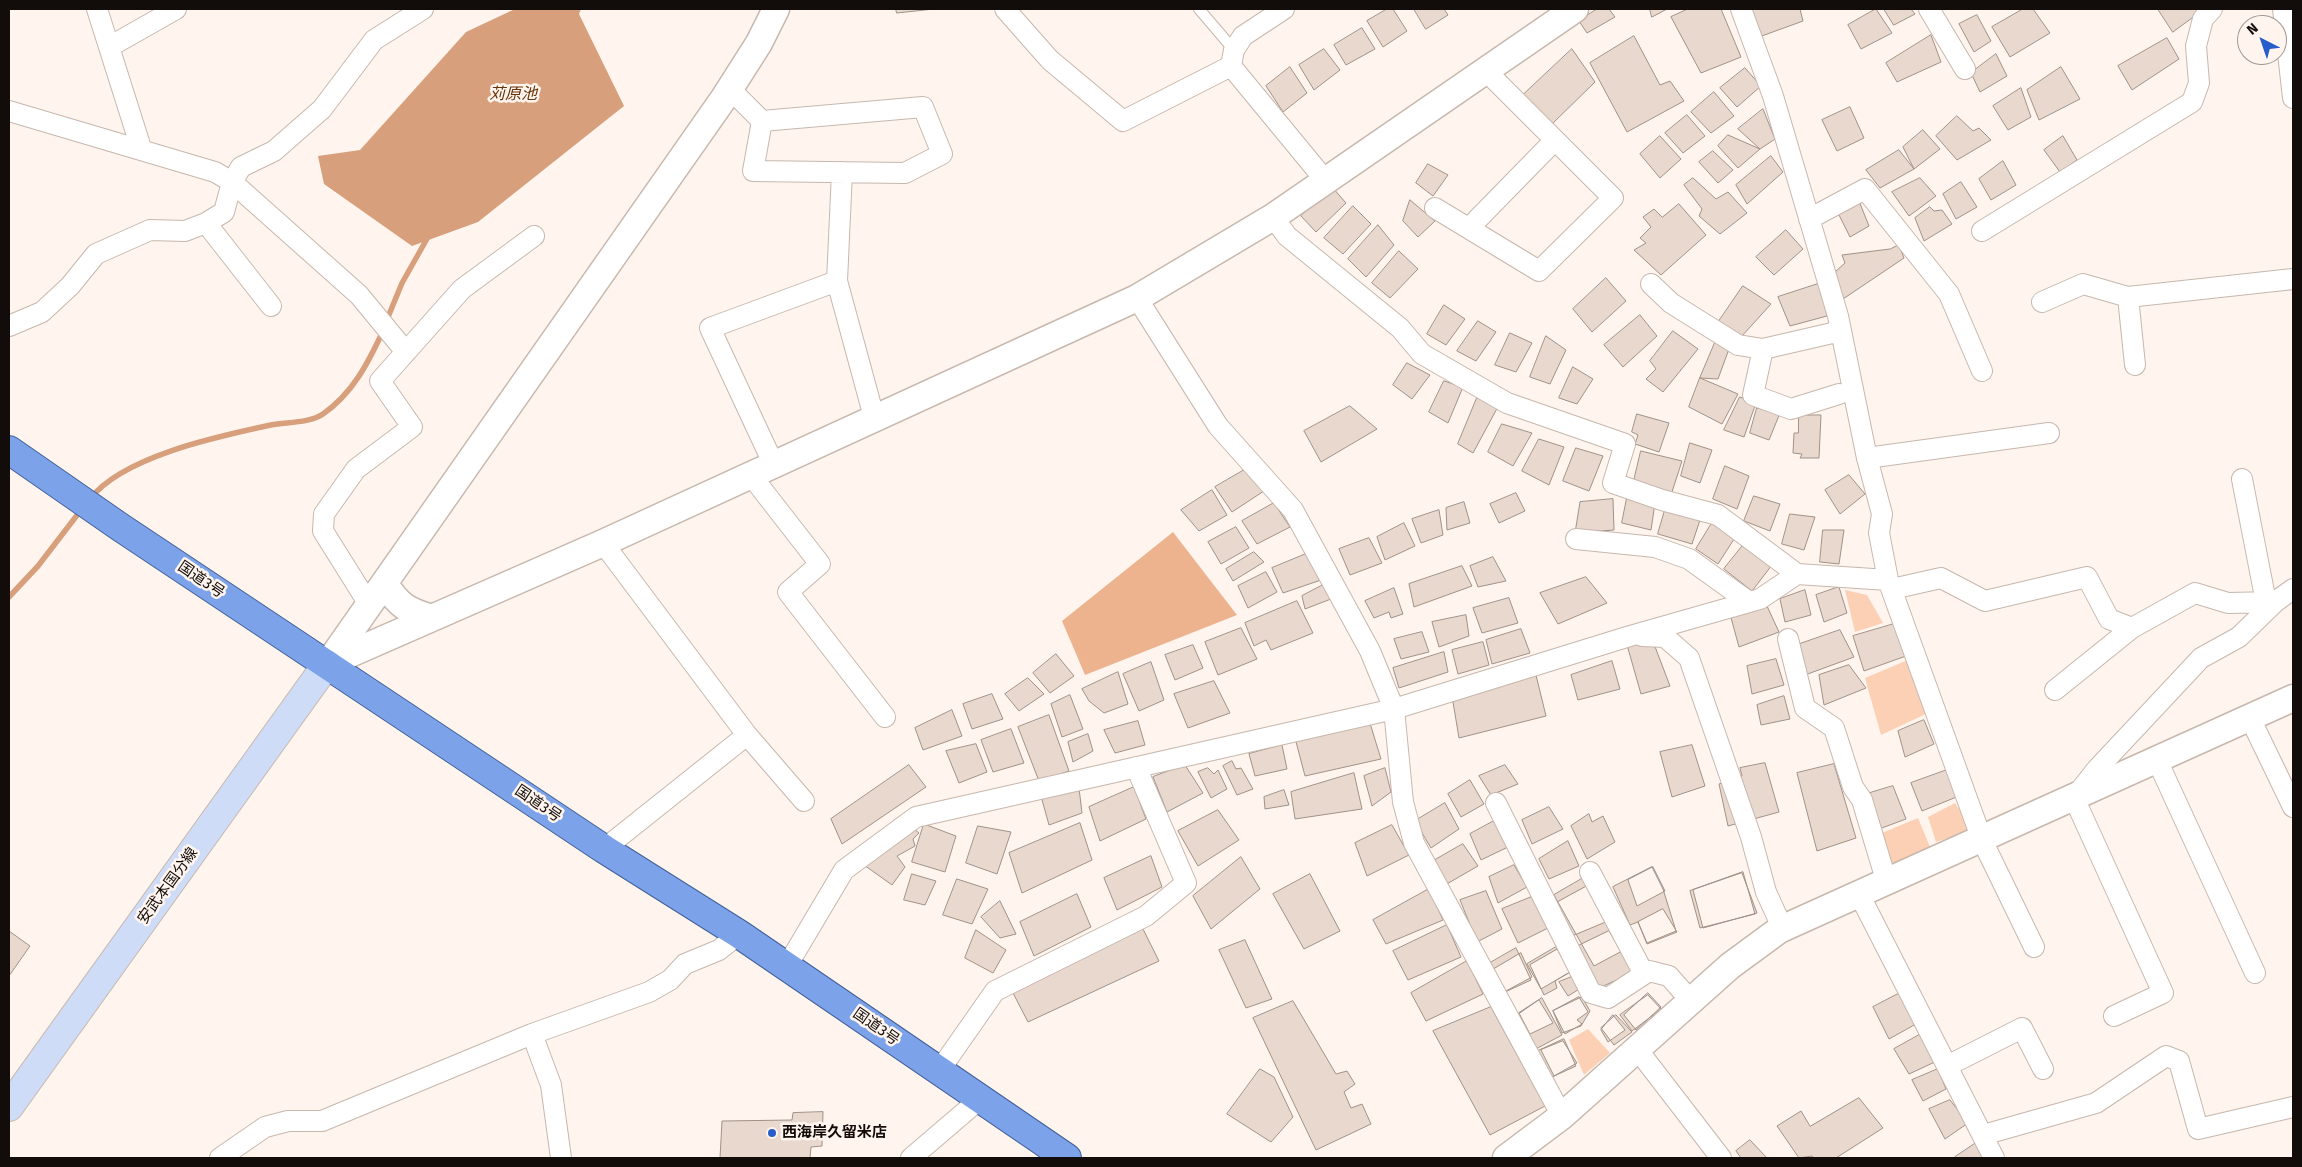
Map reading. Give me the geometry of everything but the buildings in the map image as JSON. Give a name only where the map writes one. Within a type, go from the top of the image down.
[{"type":"highway","name":"国道3号","points":[[9,450],[120,527],[604,849],[787,966],[1067,1158]]},
{"type":"main road","name":"安武本国分線","points":[[9,1107],[327,664]]},
{"type":"street","points":[[97,9],[141,148]]},
{"type":"street","points":[[109,47],[176,9]]},
{"type":"street","points":[[9,326],[42,312],[70,286],[96,254],[150,230],[185,231],[206,223],[224,212],[232,182],[241,167],[274,152],[322,109],[374,40],[422,9]]},
{"type":"street","points":[[327,664],[370,606],[730,89],[759,43],[776,9]]},
{"type":"street","points":[[1005,9],[1050,60],[1123,121],[1232,58],[1243,36],[1284,9]]},
{"type":"street","points":[[327,664],[603,543],[773,463],[1137,298],[1273,217],[1575,9]]},
{"type":"street","points":[[1741,9],[1774,96],[1841,331],[1867,458],[1882,514],[1879,533],[1890,584],[1982,840],[2034,947]]},
{"type":"street","points":[[1930,9],[1965,69]]},
{"type":"street","points":[[1982,231],[2192,102],[2199,83],[2196,46],[2203,19],[2212,9]]},
{"type":"street","points":[[2283,9],[2293,98]]},
{"type":"street","points":[[1232,58],[1325,180]]},
{"type":"street","points":[[1435,208],[1539,271],[1613,198],[1485,70]]},
{"type":"street","points":[[730,89],[762,121],[923,107],[942,154],[905,173],[753,171],[762,121]]},
{"type":"street","points":[[9,111],[141,148],[215,172],[232,182],[359,295],[406,352]]},
{"type":"street","points":[[1469,228],[1555,140]]},
{"type":"street","points":[[842,172],[837,282],[874,417]]},
{"type":"street","points":[[1809,219],[1865,189],[1950,294],[1982,371]]},
{"type":"street","points":[[1273,217],[1287,236],[1400,328],[1422,354],[1507,403],[1625,444],[1613,482],[1662,500],[1718,515],[1797,574],[1890,584],[1941,578],[1985,601],[2087,577],[2109,619],[2132,628]]},
{"type":"street","points":[[206,223],[271,306]]},
{"type":"street","points":[[370,606],[323,531],[324,514],[356,469],[412,427],[380,381],[462,289],[534,236]]},
{"type":"street","points":[[2042,302],[2083,284],[2128,297],[2293,279]]},
{"type":"street","points":[[773,463],[710,328],[837,282]]},
{"type":"street","points":[[1651,284],[1672,303],[1738,345],[1763,349],[1841,331]]},
{"type":"street","points":[[2128,297],[2135,365]]},
{"type":"street","points":[[1137,298],[1218,426],[1293,510],[1370,651],[1394,709],[1403,802],[1414,843],[1562,1116]]},
{"type":"street","points":[[1763,349],[1753,395],[1792,408],[1839,394]]},
{"type":"street","points":[[1867,458],[2049,433]]},
{"type":"street","points":[[750,474],[820,564],[788,592],[885,717]]},
{"type":"street","points":[[2242,479],[2270,602]]},
{"type":"street","points":[[1576,539],[1655,547],[1689,559],[1749,602]]},
{"type":"street","points":[[603,543],[747,734],[804,801]]},
{"type":"street","points":[[787,966],[844,870],[916,817],[1394,709],[1630,636],[1760,600],[1797,574]]},
{"type":"street","points":[[385,584],[394,598],[404,608],[432,618]]},
{"type":"street","points":[[2074,798],[2097,769],[2201,658],[2239,637],[2270,602],[2293,589]]},
{"type":"street","points":[[2055,690],[2132,628],[2195,593],[2228,603],[2270,602]]},
{"type":"street","points":[[1630,636],[1665,637],[1689,658],[1751,837],[1766,892],[1781,925],[1779,930]]},
{"type":"street","points":[[1788,639],[1805,708],[1834,728],[1853,787],[1862,800],[1887,883]]},
{"type":"street","points":[[1506,1158],[1562,1116],[1730,966],[1779,930],[1860,896],[2293,698]]},
{"type":"street","points":[[2250,718],[2293,807]]},
{"type":"street","points":[[604,849],[747,734]]},
{"type":"street","points":[[2157,760],[2255,973]]},
{"type":"street","points":[[939,1071],[995,991],[1146,916],[1186,883],[1136,767]]},
{"type":"street","points":[[2074,798],[2163,993],[2114,1016]]},
{"type":"street","points":[[1496,803],[1591,993],[1608,998],[1649,971],[1669,976],[1691,1001]]},
{"type":"street","points":[[1590,872],[1644,974]]},
{"type":"street","points":[[1860,896],[1994,1158]]},
{"type":"street","points":[[220,1158],[265,1127],[288,1121],[322,1121],[532,1034],[649,992],[670,980],[685,964],[719,950],[739,934]]},
{"type":"street","points":[[1947,1066],[2022,1028],[2043,1069]]},
{"type":"street","points":[[532,1034],[551,1085],[560,1158]]},
{"type":"street","points":[[1637,1049],[1721,1158]]},
{"type":"street","points":[[1982,1135],[2096,1103],[2166,1056],[2179,1061],[2198,1129],[2293,1107]]},
{"type":"street","points":[[911,1158],[980,1099]]},
{"type":"lane","points":[[1199,9],[1232,58]]},
{"type":"shaded area","points":[[1173,532],[1237,615],[1085,675],[1062,621]]},
{"type":"shaded area","points":[[1845,590],[1867,595],[1883,623],[1855,632]]},
{"type":"shaded area","points":[[1908,660],[1928,713],[1881,735],[1865,678]]},
{"type":"shaded area","points":[[1955,803],[1972,830],[1936,842],[1928,817]]},
{"type":"shaded area","points":[[1918,818],[1930,847],[1887,870],[1877,835]]},
{"type":"shaded area","points":[[1588,1029],[1610,1053],[1584,1075],[1569,1040]]},
{"type":"water","name":"苅原池","points":[[515,9],[581,9],[579,14],[624,106],[478,222],[412,246],[324,184],[318,156],[360,150],[466,32]]},
{"type":"waterway","points":[[386,322],[402,283],[428,237]]},
{"type":"waterway","points":[[90,499],[105,484],[125,471],[174,450],[271,425],[298,422],[318,417],[334,406],[359,377],[383,331]]},
{"type":"waterway","points":[[9,597],[38,566],[81,510]]},
{"type":"place","name":"西海岸久留米店","points":[[772,1133]]}]
